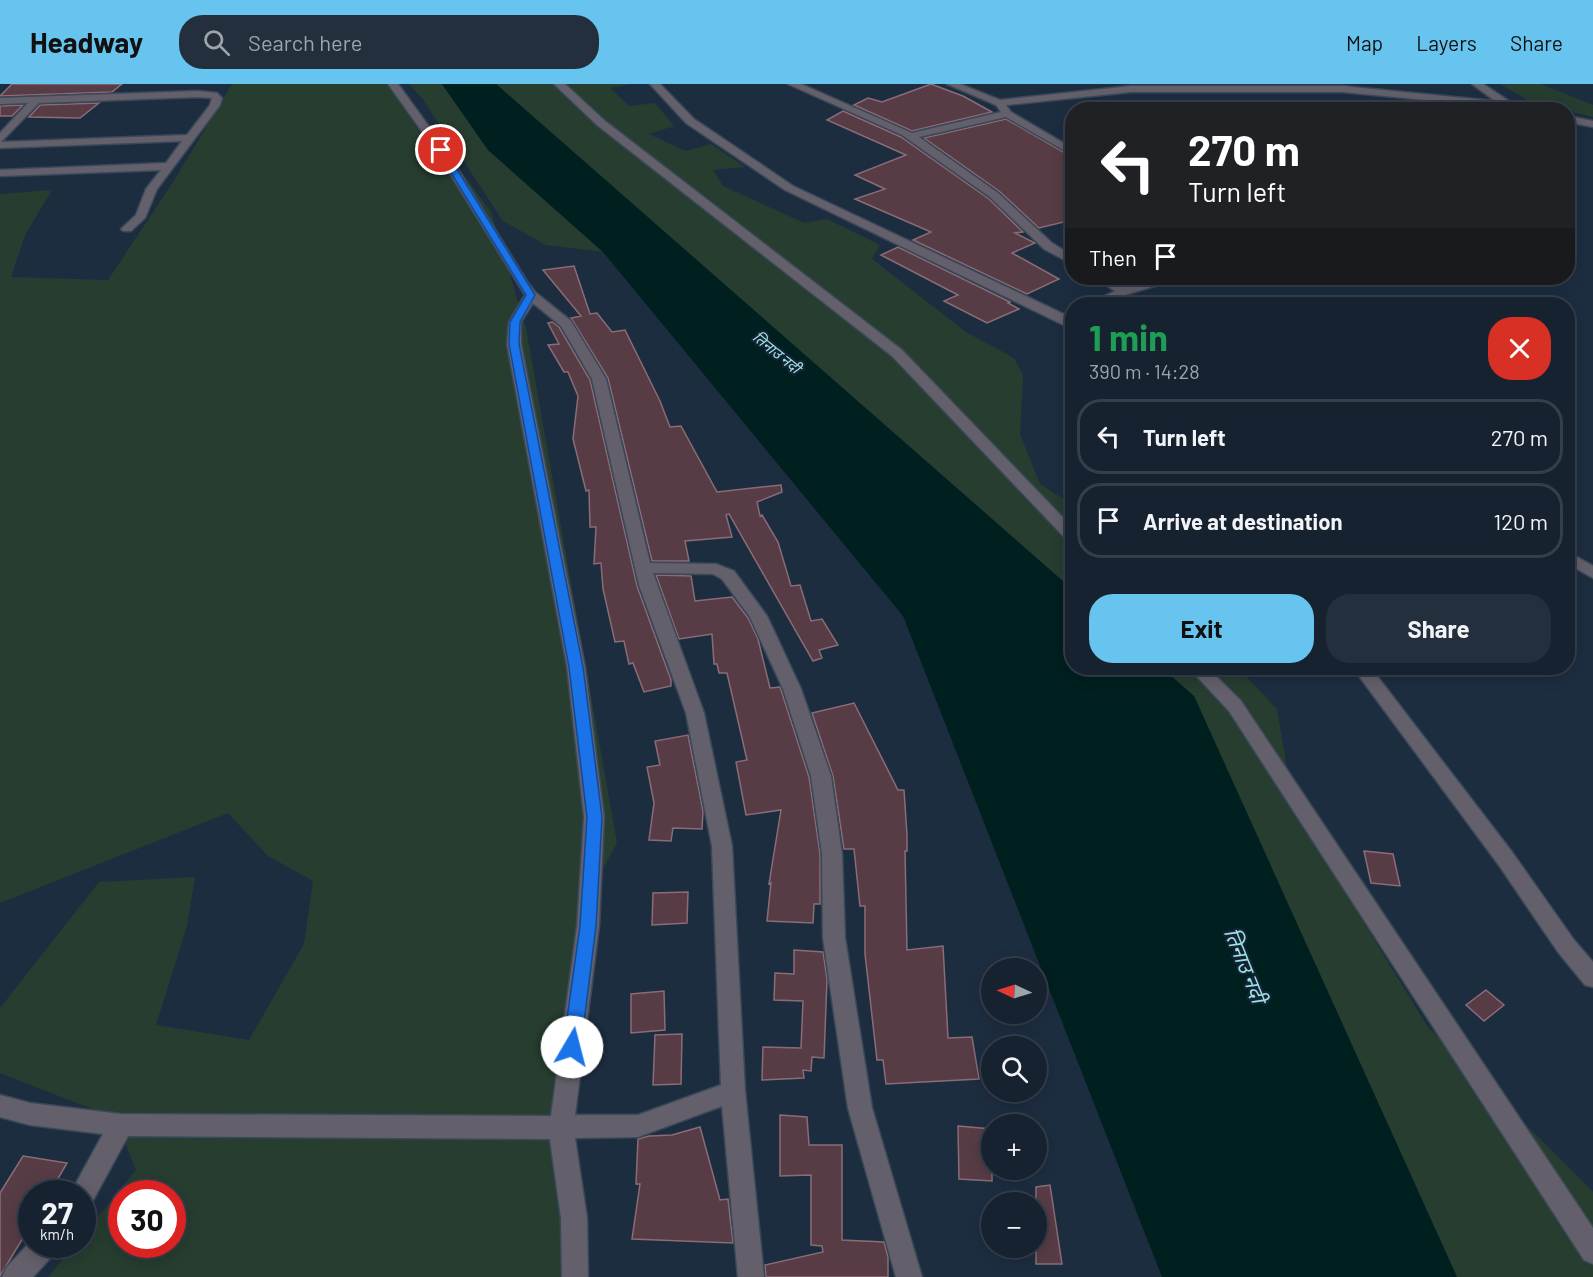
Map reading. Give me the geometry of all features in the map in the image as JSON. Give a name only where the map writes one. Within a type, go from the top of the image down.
[{"type":"street","points":[[393,84],[441,150],[531,295],[566,324],[598,379],[647,585],[695,712],[722,846],[733,1091],[751,1277]]},
{"type":"street","points":[[559,84],[601,123],[897,353],[1065,529]]},
{"type":"street","points":[[655,84],[690,120],[789,188],[1065,319]]},
{"type":"street","points":[[793,84],[891,124],[911,136],[994,195],[1048,246],[1065,256]]},
{"type":"street","points":[[952,84],[999,103],[1131,89],[1342,89],[1477,102]]},
{"type":"street","points":[[1478,84],[1504,102]]},
{"type":"street","points":[[0,101],[214,95],[217,98],[215,105],[152,189],[141,216],[127,229]]},
{"type":"street","points":[[0,139],[36,100]]},
{"type":"street","points":[[999,103],[1007,114],[1065,148]]},
{"type":"street","points":[[911,136],[1007,114]]},
{"type":"street","points":[[1575,120],[1593,124]]},
{"type":"street","points":[[0,145],[189,138]]},
{"type":"street","points":[[0,173],[169,166]]},
{"type":"street","points":[[1113,285],[1124,291]]},
{"type":"street","points":[[1116,297],[1124,291],[1144,285]]},
{"type":"street","points":[[531,295],[515,322],[514,344],[576,667],[594,817],[588,926],[561,1128],[574,1218],[575,1277]]},
{"type":"street","points":[[1575,561],[1593,573]]},
{"type":"street","points":[[644,568],[716,568],[728,575],[758,616],[792,689],[821,776],[832,854],[834,938],[860,1108],[909,1277]]},
{"type":"street","points":[[1205,675],[1234,706],[1593,1251]]},
{"type":"street","points":[[1367,675],[1505,858],[1566,946],[1593,978]]},
{"type":"street","points":[[0,1106],[30,1114],[121,1125],[241,1124],[561,1128],[638,1126],[733,1091]]},
{"type":"street","points":[[90,1180],[121,1125]]},
{"type":"street","points":[[15,1277],[33,1258]]},
{"type":"shaded area","points":[[232,84],[397,84],[491,212],[526,328],[617,843],[596,882],[572,1068],[570,1277],[48,1277],[63,1258],[96,1258],[96,1219],[108,1204],[108,1258],[186,1258],[186,1180],[128,1180],[136,1170],[115,1118],[0,1073],[0,1008],[99,882],[195,877],[187,926],[156,1025],[249,1040],[304,944],[313,881],[268,856],[228,813],[0,903],[0,194],[52,190],[25,235],[11,277],[108,280],[175,179]]},
{"type":"shaded area","points":[[409,84],[442,84],[488,150],[603,252],[546,245],[503,221],[422,98]]},
{"type":"shaded area","points":[[496,84],[632,84],[610,88],[629,106],[655,103],[674,126],[649,134],[686,151],[711,144],[745,167],[713,170],[723,186],[804,223],[827,219],[880,245],[872,259],[966,332],[1014,358],[1023,375],[1020,434],[1040,484],[1065,500],[1065,583]]},
{"type":"shaded area","points":[[1500,84],[1541,84],[1593,105],[1593,117],[1575,112],[1575,102],[1529,101]]},
{"type":"shaded area","points":[[1170,675],[1245,675],[1277,709],[1291,792],[1335,876],[1428,1027],[1593,1192],[1593,1277],[1457,1277],[1194,696]]},
{"type":"water","name":"तिनाउ नदी","points":[[442,84],[496,84],[1065,583],[1065,675],[1170,675],[1194,696],[1457,1277],[1162,1277],[1047,984],[1047,958],[1037,958],[903,616],[603,252],[488,150]]},
{"type":"building","points":[[12,84],[122,84],[112,92],[0,96]]},
{"type":"building","points":[[931,84],[963,96],[992,112],[912,131],[854,105],[868,98],[882,102]]},
{"type":"building","points":[[99,103],[80,118],[29,117],[40,105]]},
{"type":"building","points":[[23,105],[12,116],[0,116],[0,106]]},
{"type":"building","points":[[843,111],[901,137],[989,199],[1023,232],[1015,233],[1035,243],[1012,253],[1059,279],[1027,294],[913,240],[931,232],[855,199],[885,189],[855,175],[906,155],[827,120]]},
{"type":"building","points":[[1006,119],[1065,153],[1065,222],[1039,228],[999,191],[924,138]]},
{"type":"building","points":[[898,247],[1010,302],[1008,303],[1019,309],[987,323],[944,301],[958,295],[881,255]]},
{"type":"building","points":[[574,266],[590,314],[597,313],[612,332],[625,330],[660,401],[670,427],[681,426],[717,492],[781,485],[782,492],[757,502],[760,516],[762,515],[778,542],[791,586],[800,585],[811,621],[822,619],[838,645],[819,650],[822,658],[813,661],[729,514],[726,515],[732,537],[685,541],[689,561],[652,561],[608,378],[571,318],[581,316],[543,270]]},
{"type":"building","points":[[552,322],[559,327],[590,380],[637,586],[671,680],[671,686],[644,692],[633,663],[629,664],[624,641],[615,642],[603,589],[601,563],[594,564],[596,527],[590,527],[589,490],[586,491],[573,439],[578,396],[568,372],[564,372],[548,345],[559,344],[548,323]]},
{"type":"building","points":[[656,575],[691,576],[695,601],[732,597],[748,618],[758,639],[770,688],[780,687],[809,777],[820,854],[820,904],[814,904],[813,923],[767,921],[771,883],[769,884],[781,810],[746,815],[736,762],[747,760],[727,673],[719,673],[717,664],[714,664],[712,634],[679,639]]},
{"type":"building","points":[[854,703],[898,790],[904,790],[907,835],[907,851],[905,851],[907,950],[943,946],[948,1038],[972,1037],[979,1079],[886,1084],[883,1060],[877,1060],[865,954],[865,906],[860,906],[854,849],[844,849],[833,776],[812,713]]},
{"type":"building","points":[[688,735],[703,811],[702,829],[673,828],[671,841],[649,840],[654,803],[647,767],[660,765],[655,741]]},
{"type":"building","points":[[1364,851],[1393,854],[1400,886],[1371,883]]},
{"type":"building","points":[[688,892],[687,923],[652,925],[653,893]]},
{"type":"building","points":[[794,950],[823,952],[827,979],[824,1058],[812,1057],[811,1071],[803,1070],[804,1078],[762,1080],[763,1047],[801,1048],[803,1001],[774,1000],[775,973],[794,974]]},
{"type":"building","points":[[1486,990],[1504,1005],[1484,1021],[1466,1005]]},
{"type":"building","points":[[664,991],[665,1030],[631,1033],[631,994]]},
{"type":"building","points":[[682,1034],[681,1084],[653,1085],[655,1035]]},
{"type":"building","points":[[780,1115],[807,1117],[809,1145],[842,1145],[842,1240],[884,1242],[888,1257],[888,1277],[766,1277],[765,1265],[823,1252],[822,1246],[811,1245],[811,1175],[780,1176]]},
{"type":"building","points":[[958,1126],[981,1128],[981,1180],[992,1181],[959,1179]]},
{"type":"building","points":[[700,1127],[720,1200],[728,1199],[733,1243],[632,1239],[640,1184],[636,1184],[638,1139],[672,1135]]},
{"type":"building","points":[[23,1156],[67,1163],[57,1180],[18,1180],[18,1246],[0,1276],[0,1193]]},
{"type":"building","points":[[1050,1185],[1062,1264],[1036,1264],[1036,1258],[1047,1258],[1047,1192],[1036,1192],[1036,1187]]},
{"type":"route","points":[[441,150],[531,295],[515,322],[514,344],[576,667],[594,817],[588,926],[572,1047]]}]
